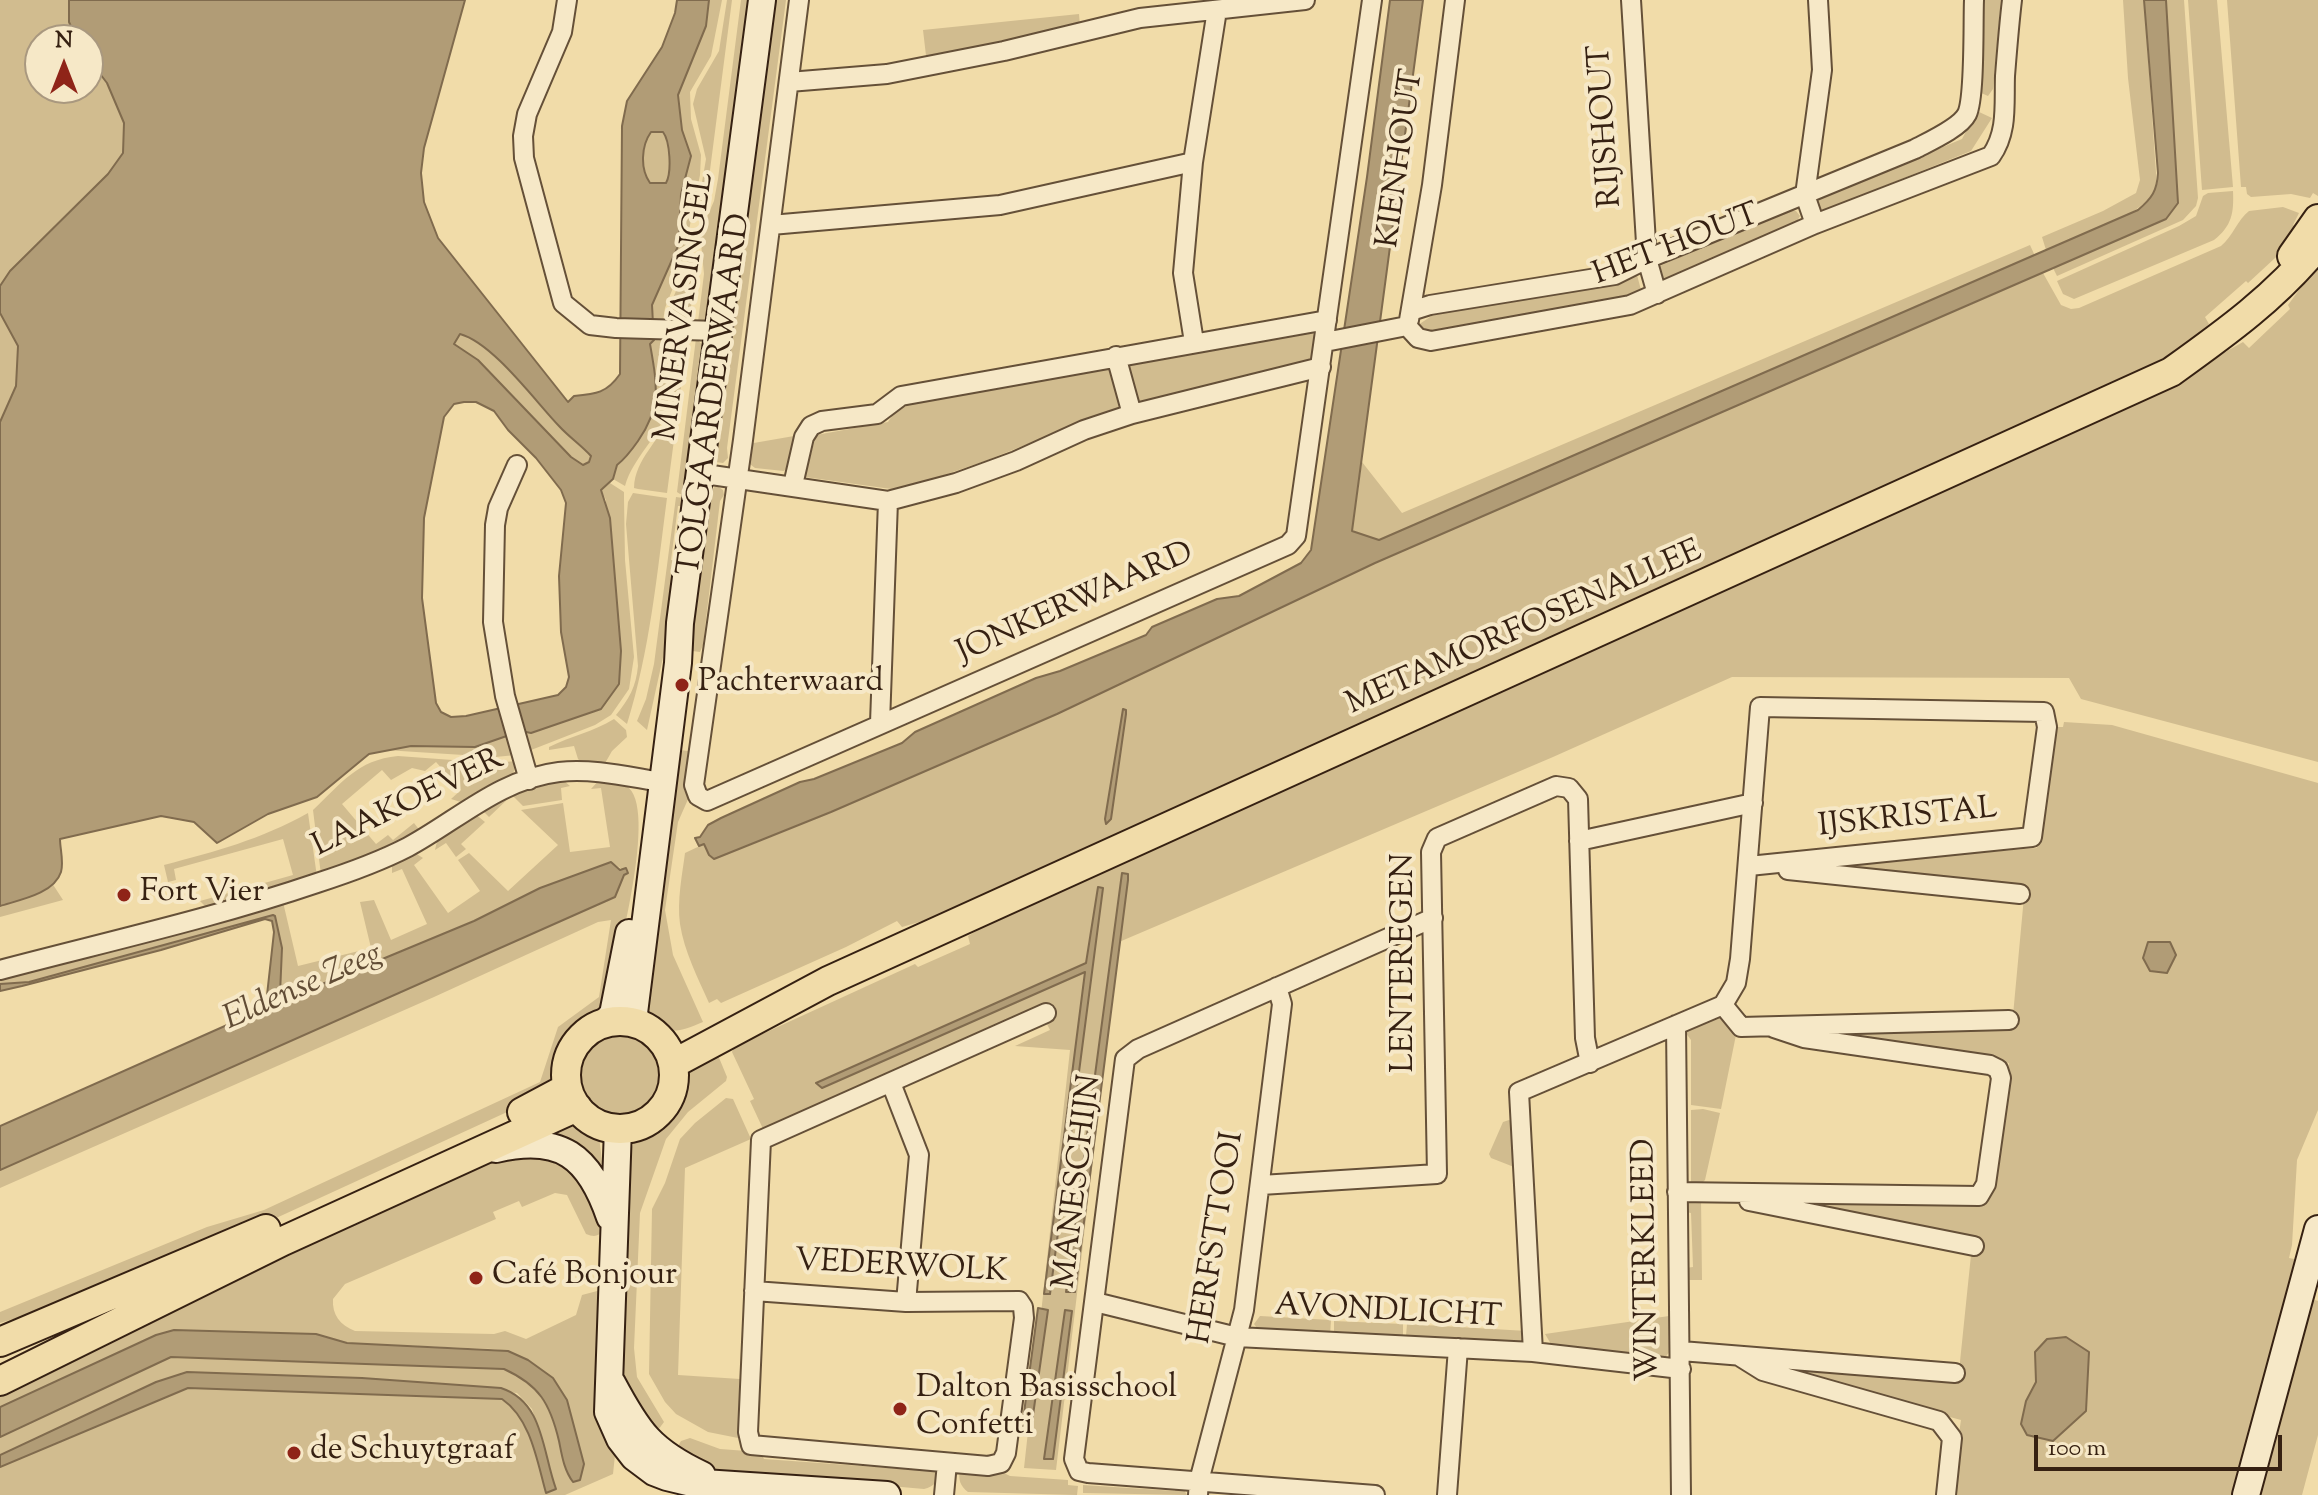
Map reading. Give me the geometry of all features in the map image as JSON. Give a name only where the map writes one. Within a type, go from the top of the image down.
[{"type":"main road","name":"METAMORFOSENALLEE","points":[[2239,323],[2318,219]]},
{"type":"main road","name":"METAMORFOSENALLEE","points":[[668,1052],[2171,372],[2239,323],[2284,283],[2318,245]]},
{"type":"main road","points":[[621,1021],[637,1024],[651,1030],[668,1052],[672,1091],[658,1114],[635,1127],[597,1124],[572,1098],[566,1072],[574,1048],[590,1030],[605,1023],[621,1021]]},
{"type":"main road","points":[[0,1381],[283,1241],[478,1153],[572,1098]]},
{"type":"main road","points":[[0,1342],[240,1241],[538,1104],[572,1098]]},
{"type":"street","points":[[567,0],[562,32],[527,114],[523,136],[524,158],[563,303],[590,325],[718,331]]},
{"type":"street","name":"MINERVASINGEL","points":[[605,1023],[613,1014],[640,889],[654,781],[678,663],[698,473],[762,0]]},
{"type":"street","name":"TOLGAARDERWAARD","points":[[698,796],[694,785],[799,0]]},
{"type":"street","points":[[789,82],[887,74],[1004,51],[1140,18],[1305,0]]},
{"type":"street","name":"JONKERWAARD","points":[[698,796],[707,801],[716,799],[880,723],[1288,545],[1296,536],[1321,367],[1331,341],[1327,320],[1372,0]]},
{"type":"street","name":"KIENHOUT","points":[[1409,319],[1432,185],[1455,0]]},
{"type":"street","name":"RIJSHOUT","points":[[1631,0],[1647,259],[1657,294]]},
{"type":"street","points":[[1815,224],[1805,195],[1822,70],[1818,0]]},
{"type":"street","points":[[1974,0],[1970,100],[2004,104]]},
{"type":"street","name":"HET HOUT","points":[[1409,319],[1418,338],[1431,341],[1630,305],[1815,224],[1991,156],[2000,143],[2002,133],[2012,0]]},
{"type":"street","points":[[1194,342],[1183,273],[1193,162],[1217,10]]},
{"type":"street","name":"HET HOUT","points":[[1331,341],[1384,330],[1430,305],[1615,275],[1915,149],[1966,117],[1970,100]]},
{"type":"street","points":[[771,225],[1000,205],[1193,162]]},
{"type":"street","points":[[793,485],[804,437],[811,426],[822,421],[877,414],[901,396],[1327,320]]},
{"type":"street","points":[[1116,356],[1132,414]]},
{"type":"street","points":[[698,473],[888,501],[956,483],[1132,414],[1321,367]]},
{"type":"street","points":[[517,465],[498,508],[493,542],[493,622],[505,696],[529,780]]},
{"type":"street","points":[[880,723],[888,501]]},
{"type":"street","name":"IJSKRISTAL","points":[[1749,866],[2032,837],[2047,727],[2044,712],[1760,707],[1753,803]]},
{"type":"street","name":"LAAKOEVER","points":[[0,970],[237,908],[378,861],[407,847],[501,788],[558,772],[654,781]]},
{"type":"street","name":"MINERVASINGEL","points":[[637,1024],[634,1013],[654,781]]},
{"type":"street","name":"LENTEREGEN","points":[[1261,1185],[1437,1174],[1431,852],[1437,838],[1556,786],[1569,788],[1578,799],[1585,1038],[1590,1063]]},
{"type":"street","points":[[1533,1352],[1519,1092],[1723,1005],[1736,983],[1753,803],[1579,841]]},
{"type":"street","name":"IJSKRISTAL","points":[[1749,866],[2020,894]]},
{"type":"street","name":"MANESCHIJN","points":[[1198,1488],[1079,1471],[1074,1459],[1125,1059],[1138,1049],[1433,918]]},
{"type":"street","name":"HERFSTTOOI","points":[[1198,1488],[1244,1310],[1282,1004],[1277,987]]},
{"type":"street","points":[[1723,1005],[1741,1027],[2009,1020]]},
{"type":"street","points":[[754,1291],[761,1140],[1046,1013]]},
{"type":"street","name":"WINTERKLEED","points":[[1676,1025],[1681,1495]]},
{"type":"street","points":[[1677,1192],[1979,1196],[1986,1184],[2001,1078],[1998,1069],[1990,1065],[1804,1038],[1774,1028]]},
{"type":"street","points":[[891,1083],[919,1155],[906,1302]]},
{"type":"street","points":[[618,1128],[608,1412],[620,1439],[634,1457],[654,1472],[688,1482],[716,1482],[742,1490],[887,1495]]},
{"type":"street","points":[[478,1153],[519,1145],[544,1145],[564,1150],[587,1169],[600,1187],[615,1232]]},
{"type":"street","points":[[1717,1193],[1974,1246]]},
{"type":"street","points":[[2246,1495],[2310,1289],[2318,1229]]},
{"type":"street","name":"VEDERWOLK","points":[[754,1291],[906,1302],[1019,1301],[1024,1318],[1006,1453],[1001,1463],[988,1466],[751,1445],[748,1432],[754,1291]]},
{"type":"street","name":"AVONDLICHT","points":[[1095,1302],[1237,1337],[1681,1360],[1739,1356],[1955,1373]]},
{"type":"street","points":[[1447,1495],[1458,1348]]},
{"type":"street","points":[[1739,1356],[1763,1371],[1939,1421],[1952,1438],[1946,1495]]},
{"type":"street","points":[[944,1495],[947,1463]]},
{"type":"street","points":[[1198,1488],[1375,1495]]},
{"type":"shaded area","points":[[0,0],[69,0],[70,24],[24,24],[24,104],[104,104],[104,79],[124,123],[123,153],[108,174],[10,271],[0,286]]},
{"type":"shaded area","points":[[69,0],[465,0],[424,148],[421,173],[424,202],[438,238],[568,402],[574,396],[606,389],[620,374],[622,126],[627,101],[662,47],[677,0],[709,0],[706,26],[678,95],[682,130],[691,156],[681,194],[679,244],[652,305],[654,340],[650,344],[656,383],[654,406],[646,429],[617,465],[613,479],[601,490],[610,518],[621,651],[619,684],[601,709],[531,733],[521,731],[475,747],[411,746],[369,754],[317,797],[268,814],[217,843],[194,822],[161,816],[60,839],[62,864],[57,880],[44,891],[0,906],[0,422],[16,386],[18,346],[0,313],[0,286],[10,271],[108,174],[123,153],[124,123],[104,79],[104,24],[70,24]],"holes":[[[651,132],[663,132],[669,149],[668,178],[666,183],[650,183],[643,164],[644,151]],[[460,334],[499,360],[591,456],[589,462],[583,465],[571,457],[478,360],[454,344]],[[476,402],[494,411],[536,458],[561,490],[566,503],[559,576],[561,632],[569,677],[566,687],[558,695],[451,717],[441,712],[436,703],[422,598],[424,518],[444,417],[454,404]]]},
{"type":"shaded area","points":[[709,0],[722,0],[711,56],[690,92],[691,119],[701,155],[700,175],[682,265],[663,321],[654,321],[652,305],[679,244],[681,194],[691,157],[682,130],[678,95],[706,26]]},
{"type":"shaded area","points":[[727,0],[732,0],[710,170],[705,196],[696,217],[706,159],[693,104],[697,89],[719,51]]},
{"type":"shaded area","points":[[741,0],[752,0],[713,308],[707,319],[700,323],[704,274],[700,233],[714,201],[718,179]]},
{"type":"shaded area","points":[[769,0],[786,0],[728,458],[723,463],[716,462],[714,457]]},
{"type":"shaded area","points":[[1390,0],[1423,0],[1352,531],[1379,540],[2138,210],[2153,194],[2158,173],[2144,0],[2166,0],[2178,203],[2166,219],[1375,563],[1057,714],[714,859],[704,844],[699,846],[695,838],[721,818],[800,782],[902,743],[915,732],[1036,678],[1146,635],[1152,627],[1217,599],[1239,596],[1301,563],[1311,550]]},
{"type":"shaded area","points":[[1984,0],[2001,0],[1993,89],[1988,96],[1979,92],[1977,68],[1982,67]]},
{"type":"shaded area","points":[[2123,0],[2144,0],[2157,187],[2149,199],[2123,218],[2046,250],[2042,237],[2136,193],[2140,180]]},
{"type":"shaded area","points":[[2166,0],[2184,0],[2198,198],[2196,206],[2183,220],[2057,276],[2053,268],[2166,219],[2178,203]]},
{"type":"shaded area","points":[[2188,0],[2217,0],[2233,187],[2202,190]]},
{"type":"shaded area","points":[[2227,0],[2318,0],[2318,196],[2313,193],[2310,198],[2291,194],[2251,197],[2246,187],[2241,187]]},
{"type":"shaded area","points":[[1079,14],[1080,26],[927,64],[923,30]]},
{"type":"shaded area","points":[[1977,111],[1992,118],[1971,151],[1822,211],[1816,200],[1962,139]]},
{"type":"shaded area","points":[[651,132],[663,132],[667,142],[670,164],[666,183],[650,183],[645,172],[644,151]]},
{"type":"shaded area","points":[[2233,191],[2231,218],[2225,230],[2214,240],[2074,299],[2063,294],[2057,281],[2179,226],[2196,216],[2203,196],[2208,193]]},
{"type":"shaded area","points":[[2283,207],[2299,213],[2293,225],[2299,229],[2287,247],[2205,317],[2209,324],[2171,359],[960,910],[902,927],[897,921],[721,1003],[717,999],[709,1003],[688,954],[680,924],[679,897],[685,853],[704,844],[831,812],[1057,714],[1375,563],[2043,273],[2061,305],[2079,308],[2221,246],[2249,211]]},
{"type":"shaded area","points":[[1788,210],[1796,211],[1800,216],[1796,223],[1666,278],[1657,277],[1660,266]]},
{"type":"shaded area","points":[[690,242],[695,274],[689,323],[667,322],[668,310],[686,267]]},
{"type":"shaded area","points":[[2030,245],[2035,256],[1379,540],[1352,532],[1362,462],[1402,513]]},
{"type":"shaded area","points":[[2318,264],[2318,762],[2081,699],[2069,678],[1732,677],[1553,757],[1119,942],[1056,1470],[1024,1468],[1070,1050],[1015,1046],[1050,1030],[1045,1020],[764,1131],[750,1101],[754,1099],[732,1052],[734,1047],[915,964],[918,967],[970,944],[968,936],[1017,906],[2174,381],[2243,342],[2249,348],[2290,309],[2288,305]]},
{"type":"shaded area","points":[[1637,275],[1641,290],[1614,299],[1431,333],[1415,327],[1436,313],[1619,284]]},
{"type":"shaded area","points":[[0,313],[18,346],[16,386],[0,422]]},
{"type":"shaded area","points":[[1311,331],[1319,341],[1313,363],[1136,402],[1128,366],[1133,363]]},
{"type":"shaded area","points":[[460,333],[487,348],[500,360],[558,425],[591,456],[589,462],[583,466],[571,457],[478,360],[454,344]]},
{"type":"shaded area","points":[[655,333],[662,333],[668,380],[667,408],[659,428],[625,486],[613,479],[657,380],[650,344]]},
{"type":"shaded area","points":[[667,333],[688,334],[667,493],[634,488],[643,459],[665,425],[672,405]]},
{"type":"shaded area","points":[[696,338],[705,348],[688,493],[680,494],[677,492]]},
{"type":"shaded area","points":[[1112,367],[1124,404],[1120,407],[985,461],[909,487],[891,489],[805,477],[816,435],[888,422],[901,402]]},
{"type":"shaded area","points":[[794,436],[790,464],[784,471],[755,468],[746,461],[748,444]]},
{"type":"shaded area","points":[[610,483],[624,492],[625,560],[634,657],[629,689],[611,715],[595,725],[526,752],[522,731],[531,733],[601,709],[606,500],[601,490]]},
{"type":"shaded area","points":[[716,485],[724,495],[720,501],[703,645],[700,652],[685,650],[710,493]]},
{"type":"shaded area","points":[[633,493],[667,498],[647,640],[627,724],[616,715],[631,692],[638,666],[626,524],[628,502]]},
{"type":"shaded area","points":[[676,497],[683,498],[682,506],[678,506],[671,560],[679,561],[671,621],[647,730],[637,721],[654,664]]},
{"type":"shaded area","points":[[1123,709],[1126,714],[1111,819],[1106,824],[1105,819]]},
{"type":"shaded area","points":[[614,719],[626,730],[627,737],[612,751],[604,765],[584,765],[578,759],[574,746],[549,750],[549,747]]},
{"type":"shaded area","points":[[2064,722],[2112,725],[2318,783],[2318,1110],[2297,1160],[2289,1258],[2299,1260],[2237,1495],[1950,1495],[1961,1420],[1773,1369],[1772,1365],[1958,1381],[1971,1255],[1976,1255],[1979,1240],[1774,1199],[1985,1203],[1990,1197],[2009,1063],[1814,1035],[1807,1031],[2012,1026],[2025,886],[1829,870],[1829,865],[2037,848],[2052,732],[2063,727]]},
{"type":"shaded area","points":[[510,735],[516,755],[495,757],[385,750],[411,746],[475,747]]},
{"type":"shaded area","points":[[671,749],[688,751],[684,790],[689,797],[678,822],[665,910],[673,955],[703,1022],[678,1030],[659,1026],[646,1012]]},
{"type":"shaded area","points":[[398,756],[493,763],[517,761],[512,777],[464,803],[451,799],[461,790],[436,762],[425,771],[412,768],[391,780],[382,770],[342,804],[376,844],[388,835],[393,840],[414,823],[421,832],[403,843],[321,875],[313,810],[361,768],[384,758]]},
{"type":"shaded area","points":[[600,779],[629,788],[637,804],[639,829],[631,896],[605,1013],[573,1038],[554,1082],[542,1096],[274,1219],[56,1306],[0,1323],[0,1312],[207,1227],[264,1210],[540,1082],[558,1027],[599,997],[611,920],[598,922],[0,1188],[0,1170],[615,897],[624,875],[628,873],[611,862],[540,888],[474,921],[285,999],[280,994],[273,915],[29,982],[0,984],[0,974],[32,971],[227,920],[240,912],[283,902],[298,966],[371,948],[360,902],[374,900],[391,940],[427,924],[402,869],[392,873],[392,865],[415,853],[423,858],[414,865],[448,913],[480,891],[458,860],[469,853],[508,891],[558,845],[521,810],[563,803],[570,852],[610,847],[601,788],[591,789]]},
{"type":"shaded area","points":[[563,780],[570,786],[561,788],[562,800],[523,806],[512,795],[489,817],[481,809],[502,796]]},
{"type":"shaded area","points":[[308,813],[317,877],[210,911],[200,901],[293,875],[283,839],[174,869],[176,880],[168,882],[164,865],[255,838]]},
{"type":"shaded area","points":[[474,813],[485,822],[461,844],[466,849],[456,857],[446,843],[435,850],[438,837]]},
{"type":"shaded area","points":[[611,862],[620,870],[626,868],[628,873],[624,875],[615,897],[0,1170],[0,1126],[263,1009],[274,932],[272,921],[265,919],[161,950],[0,991],[0,984],[29,982],[273,915],[282,948],[280,994],[286,999],[474,921],[540,888]]},
{"type":"shaded area","points":[[1122,873],[1128,874],[1128,880],[1075,1292],[1066,1292]]},
{"type":"shaded area","points":[[52,883],[63,900],[0,917],[0,906],[41,892]]},
{"type":"shaded area","points":[[1098,887],[1103,888],[1050,1294],[1044,1294],[1085,972],[822,1088],[816,1083],[1086,963]]},
{"type":"shaded area","points":[[2148,942],[2170,942],[2176,955],[2167,973],[2150,971],[2143,958]]},
{"type":"shaded area","points":[[1719,1015],[1737,1030],[1721,1109],[1691,1105],[1691,1040],[1685,1032],[1689,1027]]},
{"type":"shaded area","points":[[621,1032],[637,1035],[650,1044],[659,1057],[662,1073],[659,1089],[650,1102],[637,1111],[621,1114],[605,1111],[592,1102],[583,1089],[580,1073],[583,1057],[592,1044],[605,1035]]},
{"type":"shaded area","points":[[715,1048],[726,1081],[688,1112],[666,1139],[640,1213],[634,1348],[637,1377],[664,1422],[655,1434],[624,1384],[621,1370],[622,1257],[632,1147],[638,1137],[666,1117],[682,1074]]},
{"type":"shaded area","points":[[726,1098],[733,1099],[751,1139],[685,1168],[678,1375],[740,1379],[738,1438],[708,1432],[676,1414],[665,1402],[649,1374],[652,1209],[665,1183],[680,1139]]},
{"type":"shaded area","points":[[1691,1110],[1720,1113],[1705,1180],[1700,1185],[1691,1184]]},
{"type":"shaded area","points":[[578,1121],[599,1136],[605,1187],[548,1140],[549,1125]]},
{"type":"shaded area","points":[[1503,1122],[1513,1122],[1514,1167],[1491,1158],[1489,1154]]},
{"type":"shaded area","points":[[536,1150],[579,1169],[604,1230],[600,1234],[586,1234],[567,1195],[555,1193],[522,1207],[519,1201],[493,1212],[496,1219],[345,1284],[333,1299],[334,1310],[345,1326],[355,1331],[494,1334],[505,1331],[526,1339],[576,1315],[582,1295],[601,1290],[604,1428],[615,1455],[613,1474],[565,1495],[0,1495],[0,1467],[188,1388],[502,1399],[520,1417],[526,1429],[546,1493],[556,1489],[532,1409],[517,1393],[362,1378],[187,1372],[156,1382],[0,1455],[0,1437],[171,1357],[504,1369],[526,1382],[541,1397],[555,1428],[567,1473],[573,1482],[580,1480],[528,1360],[508,1351],[493,1349],[347,1343],[316,1334],[174,1330],[156,1335],[0,1407],[0,1389],[284,1247],[499,1156]]},
{"type":"shaded area","points":[[1701,1198],[1702,1280],[1684,1280],[1685,1268],[1693,1267],[1691,1213],[1685,1212],[1689,1202]]},
{"type":"shaded area","points":[[2318,1301],[2318,1435],[2302,1495],[2256,1495],[2307,1306]]},
{"type":"shaded area","points":[[1038,1308],[1048,1310],[1030,1436],[1025,1435],[1022,1428]]},
{"type":"shaded area","points":[[1065,1310],[1072,1311],[1053,1459],[1044,1459]]},
{"type":"shaded area","points":[[1260,1316],[1331,1320],[1330,1337],[1318,1336],[1317,1332],[1269,1329],[1260,1332],[1254,1324]]},
{"type":"shaded area","points":[[1669,1316],[1670,1351],[1664,1359],[1551,1344],[1545,1334]]},
{"type":"shaded area","points":[[1334,1321],[1403,1324],[1403,1340],[1392,1340],[1391,1335],[1334,1331]]},
{"type":"shaded area","points":[[1407,1324],[1527,1331],[1526,1340],[1520,1346],[1490,1340],[1460,1344],[1459,1339],[1406,1336]]},
{"type":"shaded area","points":[[174,1330],[316,1334],[347,1343],[508,1351],[528,1360],[553,1378],[567,1400],[584,1464],[580,1480],[573,1482],[567,1473],[552,1416],[541,1397],[526,1382],[504,1369],[171,1357],[0,1437],[0,1407],[156,1335]]},
{"type":"shaded area","points":[[2066,1337],[2089,1352],[2086,1411],[2053,1441],[2027,1435],[2021,1424],[2026,1401],[2036,1382],[2035,1352],[2047,1339]]},
{"type":"shaded area","points":[[187,1372],[362,1378],[501,1388],[526,1404],[534,1416],[556,1489],[546,1493],[526,1429],[512,1407],[502,1399],[188,1388],[0,1467],[0,1455],[156,1382]]},
{"type":"shaded area","points":[[690,1438],[720,1449],[760,1452],[764,1459],[918,1470],[924,1464],[938,1470],[938,1477],[933,1485],[924,1489],[711,1470],[674,1453],[681,1441]]},
{"type":"shaded area","points":[[960,1470],[1000,1471],[1010,1476],[1068,1480],[1068,1485],[1078,1486],[1077,1495],[968,1492],[960,1482]]},
{"type":"shaded area","points":[[1083,1485],[1175,1491],[1176,1485],[1182,1486],[1187,1495],[1083,1493]]},
{"type":"place","name":"Pachterwaard","points":[[682,685]]},
{"type":"place","name":"Fort Vier","points":[[124,895]]},
{"type":"place","name":"Café Bonjour","points":[[476,1278]]},
{"type":"place","name":"Dalton Basisschool Confetti","points":[[900,1409]]},
{"type":"place","name":"de Schuytgraaf","points":[[294,1453]]},
{"type":"water label","name":"Eldense Zeeg","points":[[304,989]]}]
